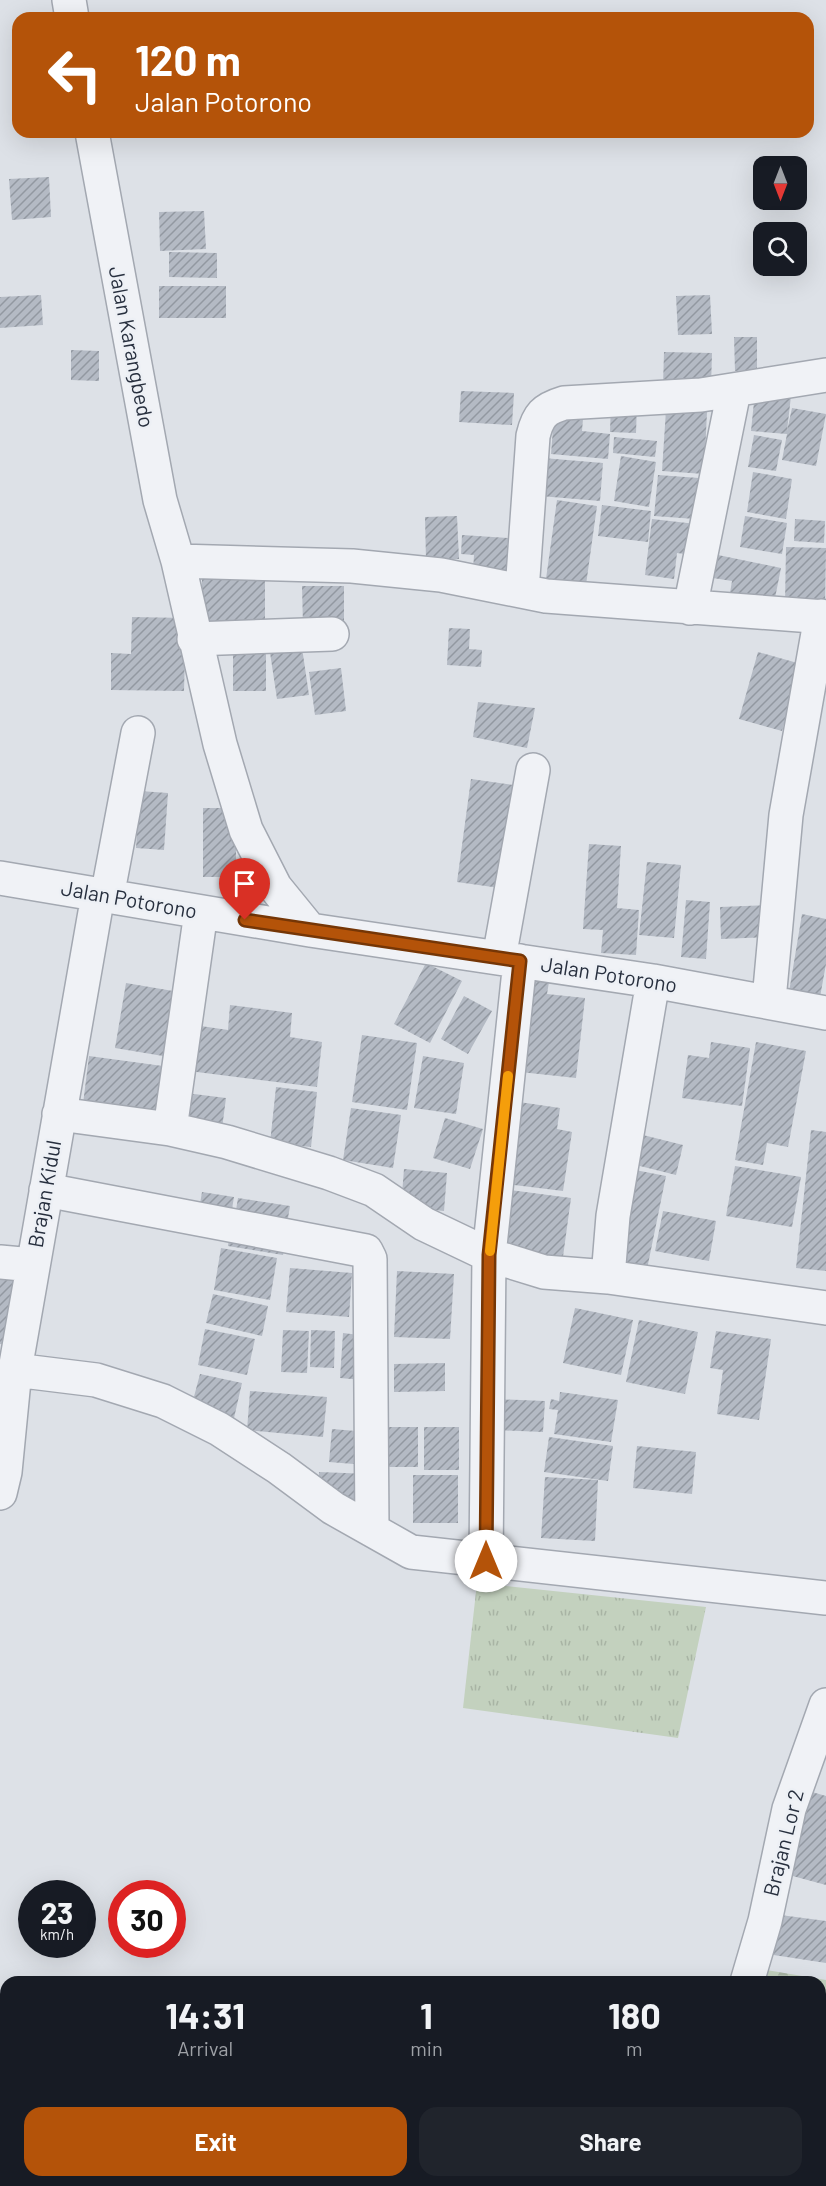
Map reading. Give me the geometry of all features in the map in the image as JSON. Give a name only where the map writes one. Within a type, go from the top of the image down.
[{"type":"street","name":"Jalan Karangbedo","points":[[93,138],[160,500],[178,561],[194,639],[220,744],[246,830],[275,887],[310,930]]},
{"type":"street","points":[[522,591],[533,436],[537,418],[548,408],[564,404],[734,391],[826,375]]},
{"type":"street","points":[[690,608],[734,391]]},
{"type":"street","points":[[178,561],[352,566],[441,575],[546,596],[824,616],[786,815],[769,1000]]},
{"type":"street","points":[[194,639],[332,634]]},
{"type":"street","name":"Brajan Kidul","points":[[0,1493],[5,1472],[15,1370],[59,1114],[102,896],[138,733]]},
{"type":"street","points":[[486,1561],[489,1255],[509,960],[533,770]]},
{"type":"street","name":"Jalan Potorono","points":[[0,878],[310,930],[653,981],[826,1012]]},
{"type":"street","points":[[170,1129],[201,912]]},
{"type":"street","points":[[608,1277],[613,1216],[653,981]]},
{"type":"street","points":[[59,1114],[170,1129],[227,1142],[365,1187],[424,1224],[489,1255],[544,1272],[608,1277],[826,1308]]},
{"type":"street","points":[[46,1190],[366,1251],[370,1259],[372,1530]]},
{"type":"street","points":[[0,1262],[33,1265]]},
{"type":"street","points":[[15,1370],[96,1380],[163,1401],[219,1429],[279,1468],[333,1508],[411,1552],[826,1598]]},
{"type":"street","name":"Brajan Lor 2","points":[[749,1976],[765,1921],[789,1809],[826,1705]]},
{"type":"green space","points":[[477,1583],[706,1607],[678,1738],[463,1708]]},
{"type":"green space","points":[[743,1966],[802,1976],[742,1976]]},
{"type":"building","points":[[49,177],[51,217],[12,220],[9,179]]},
{"type":"building","points":[[204,211],[206,249],[160,251],[159,212]]},
{"type":"building","points":[[169,252],[217,253],[217,278],[169,277]]},
{"type":"building","points":[[159,286],[226,286],[226,318],[159,318]]},
{"type":"building","points":[[41,295],[43,325],[0,328],[0,297]]},
{"type":"building","points":[[710,295],[712,334],[678,335],[676,296]]},
{"type":"building","points":[[734,337],[757,337],[757,370],[735,371]]},
{"type":"building","points":[[71,350],[99,351],[99,381],[71,380]]},
{"type":"building","points":[[664,352],[712,353],[711,387],[663,386]]},
{"type":"building","points":[[461,391],[514,393],[512,425],[459,422]]},
{"type":"building","points":[[755,392],[791,396],[787,431],[792,408],[826,414],[816,466],[782,460],[787,434],[751,431]]},
{"type":"building","points":[[611,403],[637,405],[636,433],[610,432]]},
{"type":"building","points":[[666,410],[707,412],[704,474],[662,471]]},
{"type":"building","points":[[554,416],[583,419],[582,431],[610,434],[608,459],[551,454]]},
{"type":"building","points":[[754,435],[782,440],[776,471],[748,467]]},
{"type":"building","points":[[614,437],[657,441],[655,457],[613,453]]},
{"type":"building","points":[[621,456],[656,462],[649,507],[614,501]]},
{"type":"building","points":[[543,458],[603,463],[600,501],[540,496]]},
{"type":"building","points":[[753,472],[792,479],[786,519],[747,512]]},
{"type":"building","points":[[658,475],[699,478],[695,519],[654,516]]},
{"type":"building","points":[[557,500],[597,506],[585,592],[545,586]]},
{"type":"building","points":[[602,505],[651,511],[648,542],[598,536]]},
{"type":"building","points":[[457,516],[459,559],[426,560],[425,517]]},
{"type":"building","points":[[745,516],[787,523],[782,554],[740,547]]},
{"type":"building","points":[[652,519],[696,524],[692,555],[677,553],[674,579],[645,575]]},
{"type":"building","points":[[795,519],[825,521],[824,543],[794,541]]},
{"type":"building","points":[[462,535],[508,538],[506,574],[473,571],[474,555],[461,554]]},
{"type":"building","points":[[786,547],[826,548],[825,604],[785,604]]},
{"type":"building","points":[[718,555],[781,568],[773,608],[729,599],[732,581],[713,578]]},
{"type":"building","points":[[202,573],[265,573],[265,624],[202,624]]},
{"type":"building","points":[[302,586],[344,586],[344,625],[303,626]]},
{"type":"building","points":[[132,617],[186,618],[184,691],[111,690],[111,653],[131,654]]},
{"type":"building","points":[[449,628],[470,629],[469,649],[482,650],[481,667],[447,665]]},
{"type":"building","points":[[301,641],[309,695],[277,699],[269,646]]},
{"type":"building","points":[[233,645],[266,646],[266,691],[233,691]]},
{"type":"building","points":[[758,652],[801,664],[782,731],[739,719]]},
{"type":"building","points":[[341,668],[346,711],[315,715],[309,672]]},
{"type":"building","points":[[478,702],[535,708],[527,748],[473,737]]},
{"type":"building","points":[[471,779],[521,786],[507,889],[457,882]]},
{"type":"building","points":[[140,791],[168,793],[164,850],[136,848]]},
{"type":"building","points":[[203,808],[236,808],[236,877],[203,877]]},
{"type":"building","points":[[589,844],[621,846],[617,908],[639,910],[636,955],[601,953],[603,930],[583,929]]},
{"type":"building","points":[[647,862],[681,865],[674,938],[639,935]]},
{"type":"building","points":[[686,900],[710,902],[706,959],[681,957]]},
{"type":"building","points":[[767,905],[768,937],[721,939],[720,907]]},
{"type":"building","points":[[802,914],[826,919],[826,964],[820,997],[789,992]]},
{"type":"building","points":[[426,963],[462,981],[430,1043],[394,1024]]},
{"type":"building","points":[[520,979],[549,982],[547,994],[585,998],[576,1078],[511,1071]]},
{"type":"building","points":[[126,983],[179,992],[169,1057],[115,1048]]},
{"type":"building","points":[[464,996],[492,1011],[468,1054],[441,1039]]},
{"type":"building","points":[[230,1005],[292,1013],[290,1037],[322,1042],[317,1087],[189,1071],[194,1025],[228,1030]]},
{"type":"building","points":[[362,1035],[417,1043],[407,1110],[352,1102]]},
{"type":"building","points":[[711,1042],[750,1048],[742,1106],[682,1098],[688,1055],[709,1058]]},
{"type":"building","points":[[756,1042],[806,1051],[788,1147],[767,1143],[763,1165],[735,1160]]},
{"type":"building","points":[[89,1056],[170,1067],[163,1115],[83,1104]]},
{"type":"building","points":[[423,1056],[464,1063],[456,1114],[414,1108]]},
{"type":"building","points":[[276,1087],[317,1092],[311,1147],[270,1143]]},
{"type":"building","points":[[186,1093],[226,1098],[221,1136],[182,1132]]},
{"type":"building","points":[[519,1102],[560,1108],[557,1129],[572,1132],[563,1191],[507,1184]]},
{"type":"building","points":[[351,1108],[401,1115],[393,1168],[343,1160]]},
{"type":"building","points":[[445,1118],[483,1129],[470,1169],[433,1158]]},
{"type":"building","points":[[811,1130],[826,1132],[826,1271],[796,1268]]},
{"type":"building","points":[[639,1134],[683,1145],[676,1175],[632,1164]]},
{"type":"building","points":[[735,1166],[801,1177],[792,1227],[726,1216]]},
{"type":"building","points":[[404,1169],[447,1173],[444,1211],[401,1207]]},
{"type":"building","points":[[630,1169],[666,1176],[645,1279],[609,1272]]},
{"type":"building","points":[[502,1189],[571,1198],[562,1264],[493,1255]]},
{"type":"building","points":[[202,1192],[234,1197],[230,1221],[198,1216]]},
{"type":"building","points":[[238,1198],[290,1206],[286,1230],[234,1222]]},
{"type":"building","points":[[663,1211],[716,1221],[709,1261],[655,1251]]},
{"type":"building","points":[[230,1230],[286,1239],[283,1255],[228,1246]]},
{"type":"building","points":[[221,1248],[277,1258],[270,1300],[214,1290]]},
{"type":"building","points":[[290,1268],[352,1273],[349,1317],[286,1312]]},
{"type":"building","points":[[0,1269],[18,1271],[10,1345],[0,1344]]},
{"type":"building","points":[[397,1271],[454,1274],[450,1339],[394,1337]]},
{"type":"building","points":[[213,1294],[268,1306],[262,1336],[206,1323]]},
{"type":"building","points":[[575,1308],[633,1320],[621,1375],[563,1363]]},
{"type":"building","points":[[639,1320],[698,1332],[685,1394],[626,1382]]},
{"type":"building","points":[[205,1329],[255,1339],[247,1375],[198,1365]]},
{"type":"building","points":[[283,1330],[309,1331],[307,1373],[281,1372]]},
{"type":"building","points":[[311,1330],[335,1331],[334,1368],[310,1367]]},
{"type":"building","points":[[716,1331],[771,1339],[759,1420],[717,1414],[723,1370],[710,1368]]},
{"type":"building","points":[[343,1333],[367,1336],[363,1380],[340,1378]]},
{"type":"building","points":[[445,1363],[445,1391],[394,1392],[394,1364]]},
{"type":"building","points":[[200,1374],[242,1383],[234,1418],[191,1408]]},
{"type":"building","points":[[250,1391],[327,1397],[323,1437],[247,1430]]},
{"type":"building","points":[[560,1392],[618,1400],[611,1442],[554,1434],[558,1410],[549,1409],[551,1399],[559,1401]]},
{"type":"building","points":[[494,1399],[545,1401],[543,1432],[493,1430]]},
{"type":"building","points":[[388,1427],[418,1427],[418,1467],[388,1467]]},
{"type":"building","points":[[424,1427],[459,1427],[459,1470],[424,1470]]},
{"type":"building","points":[[332,1429],[368,1432],[366,1465],[329,1462]]},
{"type":"building","points":[[549,1437],[613,1446],[608,1481],[544,1472]]},
{"type":"building","points":[[637,1446],[696,1452],[692,1494],[633,1488]]},
{"type":"building","points":[[319,1472],[370,1474],[368,1511],[318,1495]]},
{"type":"building","points":[[413,1475],[458,1475],[458,1523],[413,1523]]},
{"type":"building","points":[[545,1477],[598,1480],[595,1541],[541,1538]]},
{"type":"building","points":[[812,1792],[826,1796],[826,1885],[789,1875]]},
{"type":"building","points":[[773,1914],[826,1921],[826,1963],[767,1954]]},
{"type":"slow traffic","points":[[490,1251],[508,1076]]},
{"type":"route","points":[[245,920],[520,961],[489,1255],[486,1561]]}]
